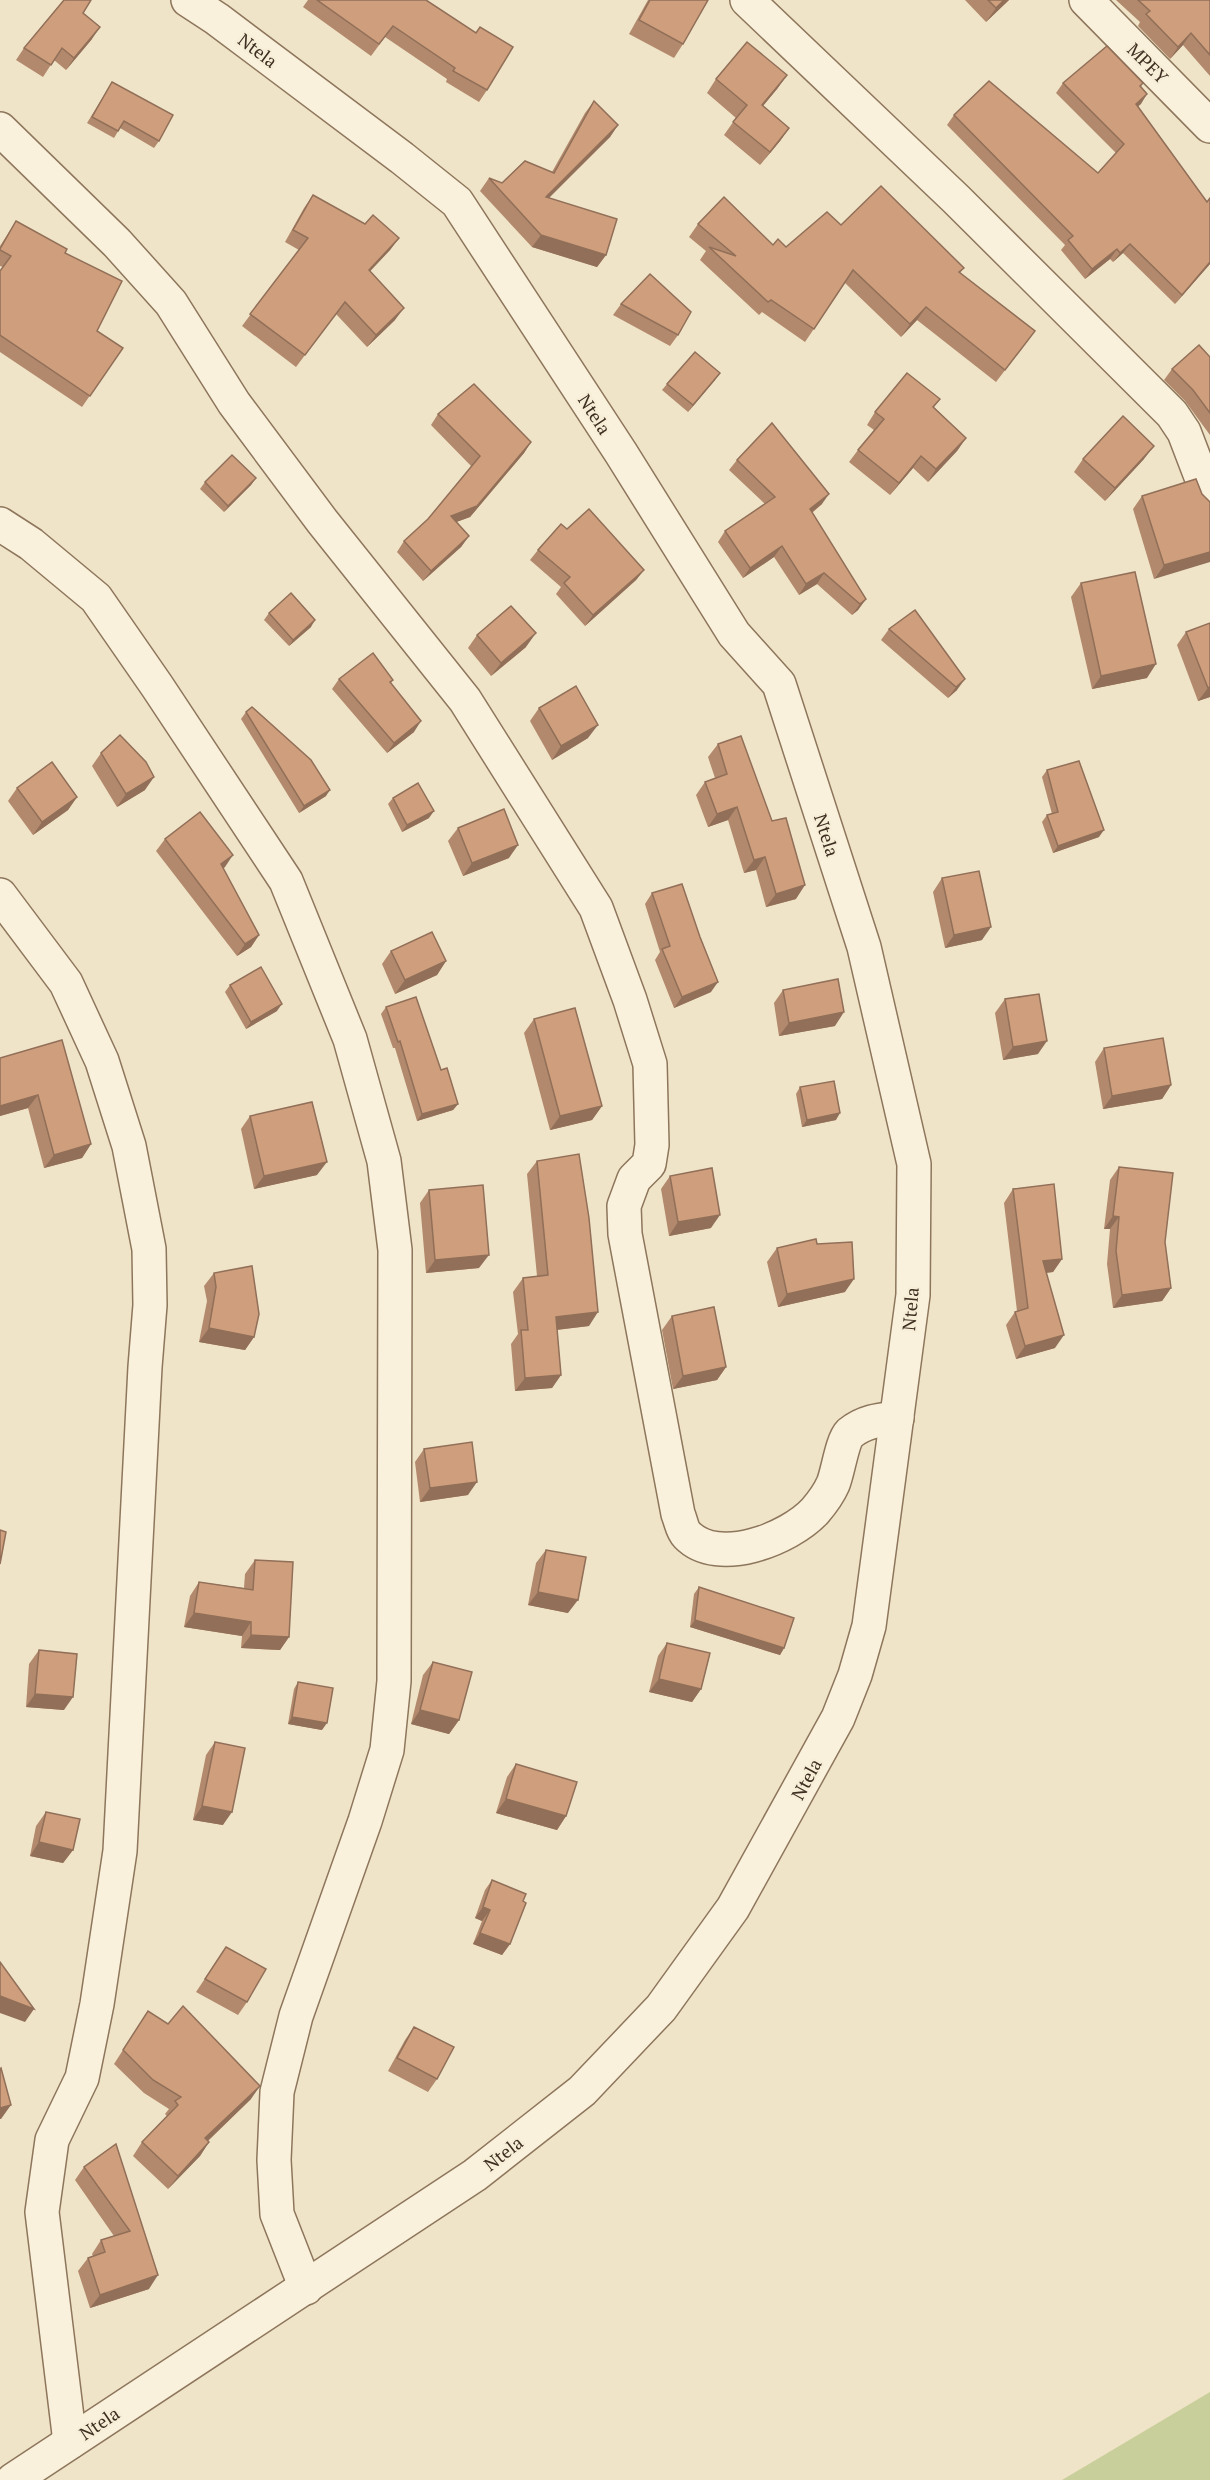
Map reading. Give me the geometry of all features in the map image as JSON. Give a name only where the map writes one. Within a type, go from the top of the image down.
[{"type":"street","name":"Ntela","points":[[13,2480],[475,2175],[582,2091],[661,2008],[733,1908],[838,1718],[855,1675],[869,1626],[913,1295],[914,1164],[864,947],[780,684],[734,634],[621,453],[457,202],[365,130],[188,0]]},
{"type":"street","points":[[747,0],[956,199],[1172,414],[1184,432],[1210,500]]},
{"type":"street","name":"MPEY","points":[[1086,0],[1210,126]]},
{"type":"street","points":[[0,129],[117,243],[171,303],[248,421],[329,530],[465,700],[596,908],[630,1000],[650,1064],[652,1145],[649,1164],[634,1179],[624,1206],[625,1234],[678,1514],[685,1534],[698,1544],[726,1550],[755,1545],[785,1533],[815,1511],[832,1486],[848,1435],[867,1422],[897,1418]]},
{"type":"street","points":[[0,524],[31,544],[96,598],[286,880],[350,1039],[384,1161],[395,1250],[394,1681],[387,1750],[365,1821],[296,2016],[277,2092],[274,2160],[277,2214],[306,2288]]},
{"type":"street","points":[[0,895],[66,983],[102,1061],[129,1146],[148,1249],[150,1305],[120,1851],[97,2004],[82,2078],[52,2140],[42,2212],[70,2442]]},
{"type":"green space","points":[[1210,2392],[1210,2480],[1062,2480]]},
{"type":"building","points":[[64,0],[91,0],[83,13],[100,27],[74,58],[62,48],[51,65],[24,48]]},
{"type":"building","points":[[317,0],[426,0],[476,33],[480,27],[513,47],[487,90],[453,71],[455,68],[393,26],[379,44]]},
{"type":"building","points":[[650,0],[708,0],[683,44],[639,20]]},
{"type":"building","points":[[988,0],[1004,0],[996,8]]},
{"type":"building","points":[[1138,0],[1210,0],[1210,55],[1191,33],[1178,47],[1146,14],[1150,11]]},
{"type":"building","points":[[747,42],[787,75],[762,105],[789,128],[770,152],[733,122],[747,105],[716,79]]},
{"type":"building","points":[[1107,46],[1143,83],[1140,86],[1147,94],[1136,104],[1207,202],[1210,198],[1210,262],[1182,295],[1130,244],[1120,253],[1117,249],[1092,269],[1068,240],[1073,236],[954,115],[989,81],[1098,173],[1124,144],[1063,83]]},
{"type":"building","points":[[112,82],[173,115],[159,141],[124,121],[118,131],[92,117]]},
{"type":"building","points":[[594,101],[618,125],[546,197],[617,219],[606,255],[541,235],[489,178],[502,183],[525,161],[554,173]]},
{"type":"building","points":[[881,186],[964,268],[959,272],[1035,331],[1005,370],[926,307],[910,324],[853,270],[814,329],[771,300],[768,302],[709,247],[736,256],[698,224],[724,197],[773,245],[778,239],[786,247],[827,212],[841,225]]},
{"type":"building","points":[[313,195],[365,224],[373,215],[399,238],[369,270],[404,308],[376,335],[345,302],[305,355],[250,314],[308,238],[293,230]]},
{"type":"building","points":[[16,221],[67,249],[65,253],[122,281],[97,331],[123,348],[90,396],[0,335],[0,271],[11,256],[0,249]]},
{"type":"building","points":[[650,274],[691,312],[678,335],[621,304]]},
{"type":"building","points":[[1199,345],[1210,357],[1210,413],[1193,390],[1172,369]]},
{"type":"building","points":[[695,352],[720,373],[693,405],[667,384]]},
{"type":"building","points":[[907,373],[940,399],[933,407],[966,438],[936,469],[921,456],[899,483],[858,450],[884,419],[875,412]]},
{"type":"building","points":[[474,384],[531,442],[477,506],[451,516],[469,536],[431,571],[404,541],[428,519],[480,456],[438,414]]},
{"type":"building","points":[[1123,416],[1154,446],[1115,488],[1083,459]]},
{"type":"building","points":[[772,423],[829,494],[810,509],[866,599],[860,604],[824,573],[806,584],[782,546],[750,568],[725,531],[775,497],[737,460]]},
{"type":"building","points":[[232,455],[256,478],[228,506],[205,482]]},
{"type":"building","points":[[1196,479],[1202,494],[1210,502],[1210,552],[1164,565],[1142,496]]},
{"type":"building","points":[[589,509],[644,570],[593,615],[564,583],[570,577],[538,550],[561,524],[567,529]]},
{"type":"building","points":[[1135,572],[1156,664],[1101,676],[1081,583]]},
{"type":"building","points":[[291,593],[315,620],[293,640],[269,613]]},
{"type":"building","points":[[511,606],[536,633],[501,663],[477,635]]},
{"type":"building","points":[[915,610],[965,679],[956,687],[889,629]]},
{"type":"building","points":[[1210,623],[1210,687],[1208,688],[1186,632]]},
{"type":"building","points":[[373,653],[393,680],[390,682],[421,721],[394,743],[339,679]]},
{"type":"building","points":[[576,686],[598,725],[561,746],[539,708]]},
{"type":"building","points":[[252,707],[311,760],[330,790],[304,806],[246,712]]},
{"type":"building","points":[[120,735],[146,762],[154,777],[126,794],[101,753]]},
{"type":"building","points":[[741,736],[772,821],[786,818],[805,885],[776,894],[765,857],[754,860],[737,807],[717,814],[705,782],[727,774],[718,744]]},
{"type":"building","points":[[1079,761],[1104,830],[1058,846],[1047,815],[1058,812],[1047,770]]},
{"type":"building","points":[[52,762],[77,797],[42,822],[17,788]]},
{"type":"building","points":[[418,783],[434,811],[407,825],[393,798]]},
{"type":"building","points":[[504,809],[518,845],[472,863],[458,828]]},
{"type":"building","points":[[200,812],[233,855],[221,864],[259,935],[245,944],[165,839]]},
{"type":"building","points":[[979,871],[991,927],[954,935],[942,878]]},
{"type":"building","points":[[682,884],[718,982],[682,997],[662,949],[670,946],[652,893]]},
{"type":"building","points":[[432,932],[446,961],[405,980],[391,951]]},
{"type":"building","points":[[261,967],[282,1004],[251,1022],[230,985]]},
{"type":"building","points":[[838,979],[844,1012],[789,1023],[783,990]]},
{"type":"building","points":[[1039,994],[1047,1041],[1013,1047],[1005,999]]},
{"type":"building","points":[[416,997],[441,1070],[447,1068],[458,1104],[422,1114],[400,1041],[398,1042],[386,1007]]},
{"type":"building","points":[[575,1008],[602,1106],[560,1116],[534,1019]]},
{"type":"building","points":[[1163,1038],[1171,1085],[1112,1096],[1104,1048]]},
{"type":"building","points":[[62,1040],[91,1144],[54,1155],[38,1095],[0,1106],[0,1058]]},
{"type":"building","points":[[834,1081],[840,1113],[807,1120],[800,1087]]},
{"type":"building","points":[[312,1102],[327,1162],[264,1176],[250,1116]]},
{"type":"building","points":[[579,1154],[589,1218],[598,1312],[556,1317],[561,1375],[525,1378],[521,1330],[528,1330],[523,1278],[548,1275],[537,1161]]},
{"type":"building","points":[[1119,1167],[1173,1173],[1165,1242],[1171,1288],[1122,1295],[1116,1251],[1119,1217],[1113,1216]]},
{"type":"building","points":[[712,1168],[720,1215],[678,1222],[670,1176]]},
{"type":"building","points":[[1054,1184],[1062,1259],[1043,1261],[1064,1335],[1025,1346],[1015,1312],[1028,1308],[1013,1189]]},
{"type":"building","points":[[483,1185],[489,1255],[435,1260],[429,1190]]},
{"type":"building","points":[[816,1239],[817,1244],[852,1242],[854,1279],[787,1294],[777,1248]]},
{"type":"building","points":[[252,1266],[259,1314],[254,1337],[209,1328],[216,1287],[214,1273]]},
{"type":"building","points":[[714,1307],[726,1367],[683,1376],[672,1316]]},
{"type":"building","points":[[472,1442],[477,1482],[430,1488],[424,1449]]},
{"type":"building","points":[[0,1530],[6,1532],[0,1564]]},
{"type":"building","points":[[546,1550],[586,1557],[578,1600],[538,1592]]},
{"type":"building","points":[[255,1560],[293,1562],[289,1637],[251,1635],[251,1622],[194,1613],[199,1582],[253,1590]]},
{"type":"building","points":[[699,1587],[794,1618],[784,1648],[695,1620]]},
{"type":"building","points":[[667,1643],[710,1653],[701,1689],[659,1679]]},
{"type":"building","points":[[39,1650],[77,1654],[73,1697],[35,1694]]},
{"type":"building","points":[[433,1662],[472,1672],[459,1720],[420,1710]]},
{"type":"building","points":[[298,1682],[333,1688],[327,1723],[292,1717]]},
{"type":"building","points":[[215,1742],[245,1748],[232,1812],[202,1806]]},
{"type":"building","points":[[516,1764],[577,1782],[566,1816],[506,1799]]},
{"type":"building","points":[[46,1812],[80,1819],[73,1850],[39,1842]]},
{"type":"building","points":[[492,1880],[526,1894],[523,1901],[526,1903],[510,1944],[480,1933],[490,1910],[483,1907]]},
{"type":"building","points":[[226,1947],[266,1969],[247,2002],[205,1979]]},
{"type":"building","points":[[0,1962],[34,2009],[0,1996]]},
{"type":"building","points":[[183,2006],[260,2086],[205,2138],[209,2142],[178,2176],[142,2142],[178,2105],[175,2101],[181,2097],[153,2080],[123,2050],[148,2011],[168,2024]]},
{"type":"building","points":[[414,2027],[454,2047],[437,2079],[397,2058]]},
{"type":"building","points":[[0,2069],[11,2105],[0,2108]]},
{"type":"building","points":[[116,2144],[158,2275],[100,2295],[88,2258],[105,2252],[101,2240],[130,2231],[84,2167]]}]
